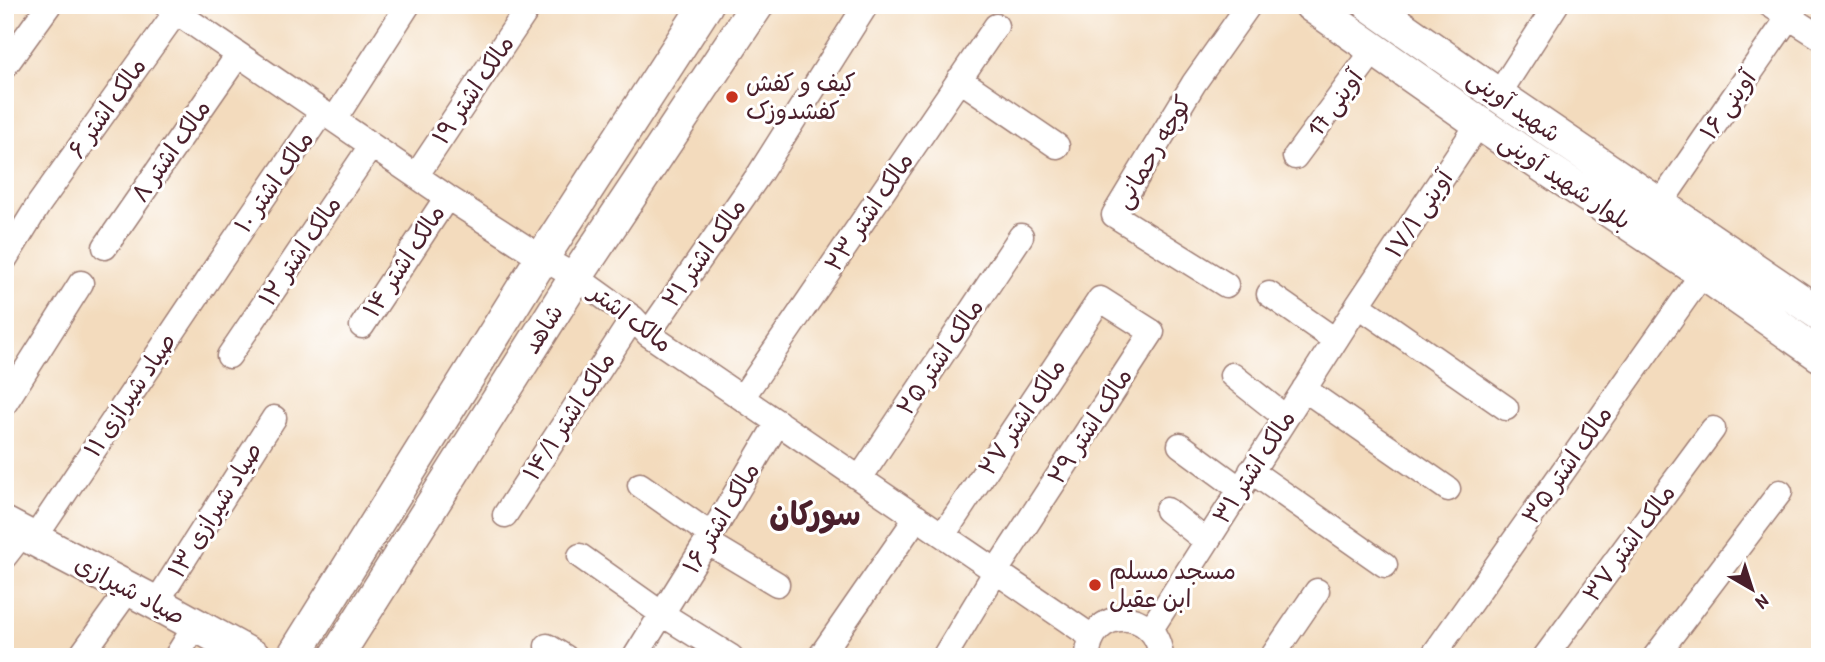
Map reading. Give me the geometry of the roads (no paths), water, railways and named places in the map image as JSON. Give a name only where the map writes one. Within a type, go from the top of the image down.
[{"type":"street","points":[[5,66],[49,5]]},
{"type":"street","name":"مالک اشتر ۱۰","points":[[227,251],[408,5]]},
{"type":"street","name":"مالک اشتر ۱۹","points":[[416,176],[530,5]]},
{"type":"street","name":"شاهد","points":[[293,657],[542,258],[706,5]]},
{"type":"street","name":"شاهد","points":[[336,657],[576,277],[757,5]]},
{"type":"street","name":"مالک اشتر ۲۱","points":[[640,326],[761,173],[866,5]]},
{"type":"street","name":"کوچه رحمانی","points":[[1226,285],[1114,215],[1194,83],[1249,5]]},
{"type":"street","name":"بلوار شهید آوینی","points":[[1311,5],[1820,355]]},
{"type":"street","name":"شهید آوینی","points":[[1370,5],[1659,205]]},
{"type":"street","points":[[1498,95],[1556,5]]},
{"type":"street","name":"مالک اشتر","points":[[171,9],[447,197],[576,277],[742,398],[996,571],[1090,647]]},
{"type":"street","name":"مالک اشتر ۶","points":[[5,259],[171,9]]},
{"type":"street","points":[[1785,10],[1820,37]]},
{"type":"street","name":"۱۶ آوینی","points":[[1659,205],[1785,10]]},
{"type":"street","name":"مالک اشتر ۲۳","points":[[742,398],[996,26]]},
{"type":"street","name":"آوینی 17","points":[[1295,157],[1374,50]]},
{"type":"street","name":"مالک اشتر ۸","points":[[105,247],[238,55]]},
{"type":"street","points":[[959,79],[1057,146]]},
{"type":"street","name":"آوینی ۱۷/۱","points":[[1358,305],[1479,123]]},
{"type":"street","name":"مالک اشتر ۱۲","points":[[229,356],[371,146]]},
{"type":"street","name":"مالک اشتر ۱۴","points":[[362,326],[447,197]]},
{"type":"street","name":"بلوار شهید آوینی","points":[[1659,205],[1816,304]]},
{"type":"street","name":"مالک اشتر ۲۵","points":[[860,478],[1021,236]]},
{"type":"street","name":"صیاد شیرازی ۱۱","points":[[17,538],[227,251]]},
{"type":"street","name":"مالک اشتر ۳۵","points":[[1432,657],[1703,273]]},
{"type":"street","points":[[5,403],[81,283]]},
{"type":"street","points":[[1269,295],[1335,340]]},
{"type":"street","name":"مالک اشتر ۲۷","points":[[943,535],[1100,299]]},
{"type":"street","name":"مالک اشتر ۲۹","points":[[996,571],[1152,332],[1100,299]]},
{"type":"street","points":[[1358,305],[1506,408]]},
{"type":"street","name":"مالک اشتر ۳۱","points":[[1151,629],[1358,305]]},
{"type":"street","name":"مالک اشتر ۱۴/۱","points":[[505,515],[640,326]]},
{"type":"street","points":[[1232,375],[1285,417]]},
{"type":"street","points":[[1304,389],[1448,489]]},
{"type":"street","name":"صیاد شیرازی ۱۳","points":[[80,657],[143,596],[274,418]]},
{"type":"street","name":"مالک اشتر ۱۶","points":[[635,657],[778,422]]},
{"type":"street","name":"مالک اشتر ۳۷","points":[[1545,657],[1713,429]]},
{"type":"street","points":[[1180,445],[1245,480],[1385,565]]},
{"type":"street","points":[[640,485],[709,539],[777,584]]},
{"type":"street","points":[[1655,657],[1780,492]]},
{"type":"street","points":[[1167,510],[1206,541]]},
{"type":"street","points":[[820,657],[917,517]]},
{"type":"street","name":"صیاد شیرازی","points":[[17,538],[143,596],[254,657]]},
{"type":"street","points":[[580,556],[662,614],[731,657]]},
{"type":"street","points":[[944,657],[996,571]]},
{"type":"street","points":[[1272,657],[1317,592]]},
{"type":"street","points":[[1090,647],[1100,628],[1119,618],[1131,619],[1151,629],[1160,646],[1161,657]]},
{"type":"street","points":[[176,657],[196,625]]},
{"type":"place","name":"کیف و کفش کفشدوزک","points":[[732,97]]},
{"type":"place","name":"مسجد مسلم ابن عقیل","points":[[1095,585]]},
{"type":"district","name":"سورکان","points":[[815,514]]}]
